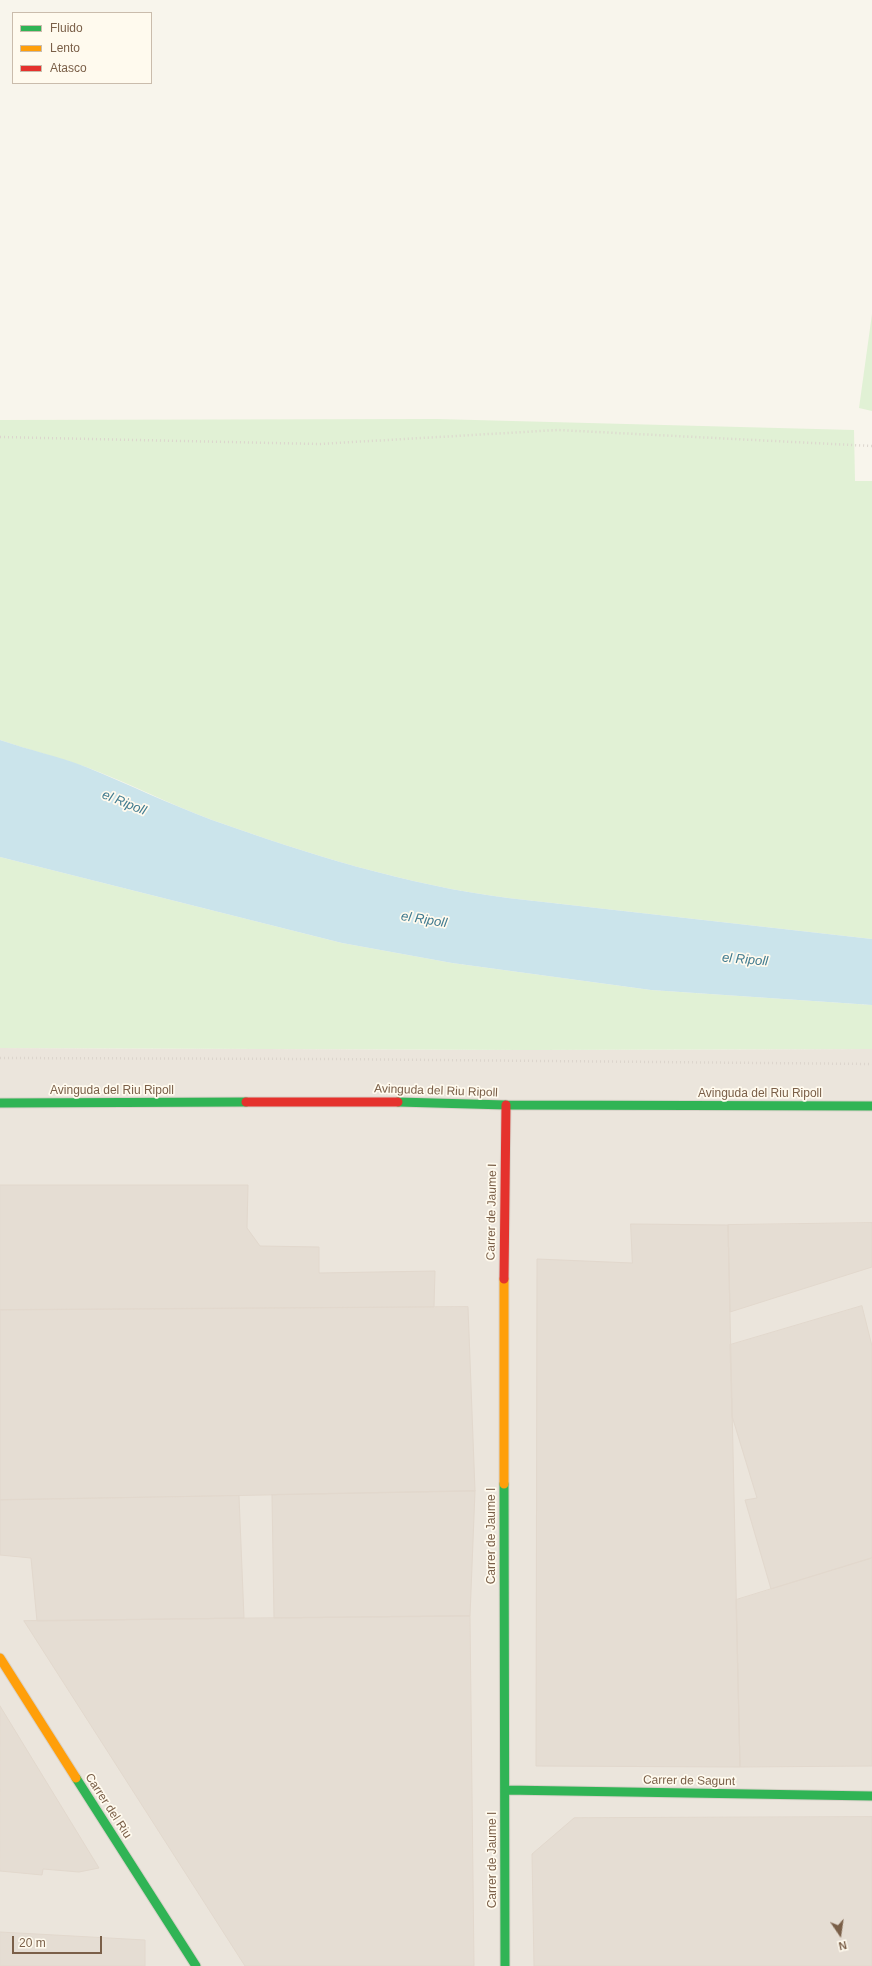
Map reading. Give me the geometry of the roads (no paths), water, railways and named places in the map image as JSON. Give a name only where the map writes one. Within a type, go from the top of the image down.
[{"type":"street","name":"Avinguda del Riu Ripoll","points":[[0,1103],[377,1101],[506,1105],[872,1106]]},
{"type":"street","name":"Carrer de Jaume I","points":[[505,1966],[504,1212],[506,1105]]},
{"type":"street","name":"Carrer del Riu","points":[[0,1658],[196,1966]]},
{"type":"street","name":"Carrer de Sagunt","points":[[505,1790],[872,1796]]},
{"type":"water","name":"el Ripoll","points":[[0,740],[86,767],[164,801],[248,833],[395,877],[508,898],[872,939],[872,1005],[651,990],[452,963],[342,943],[0,857]]}]
